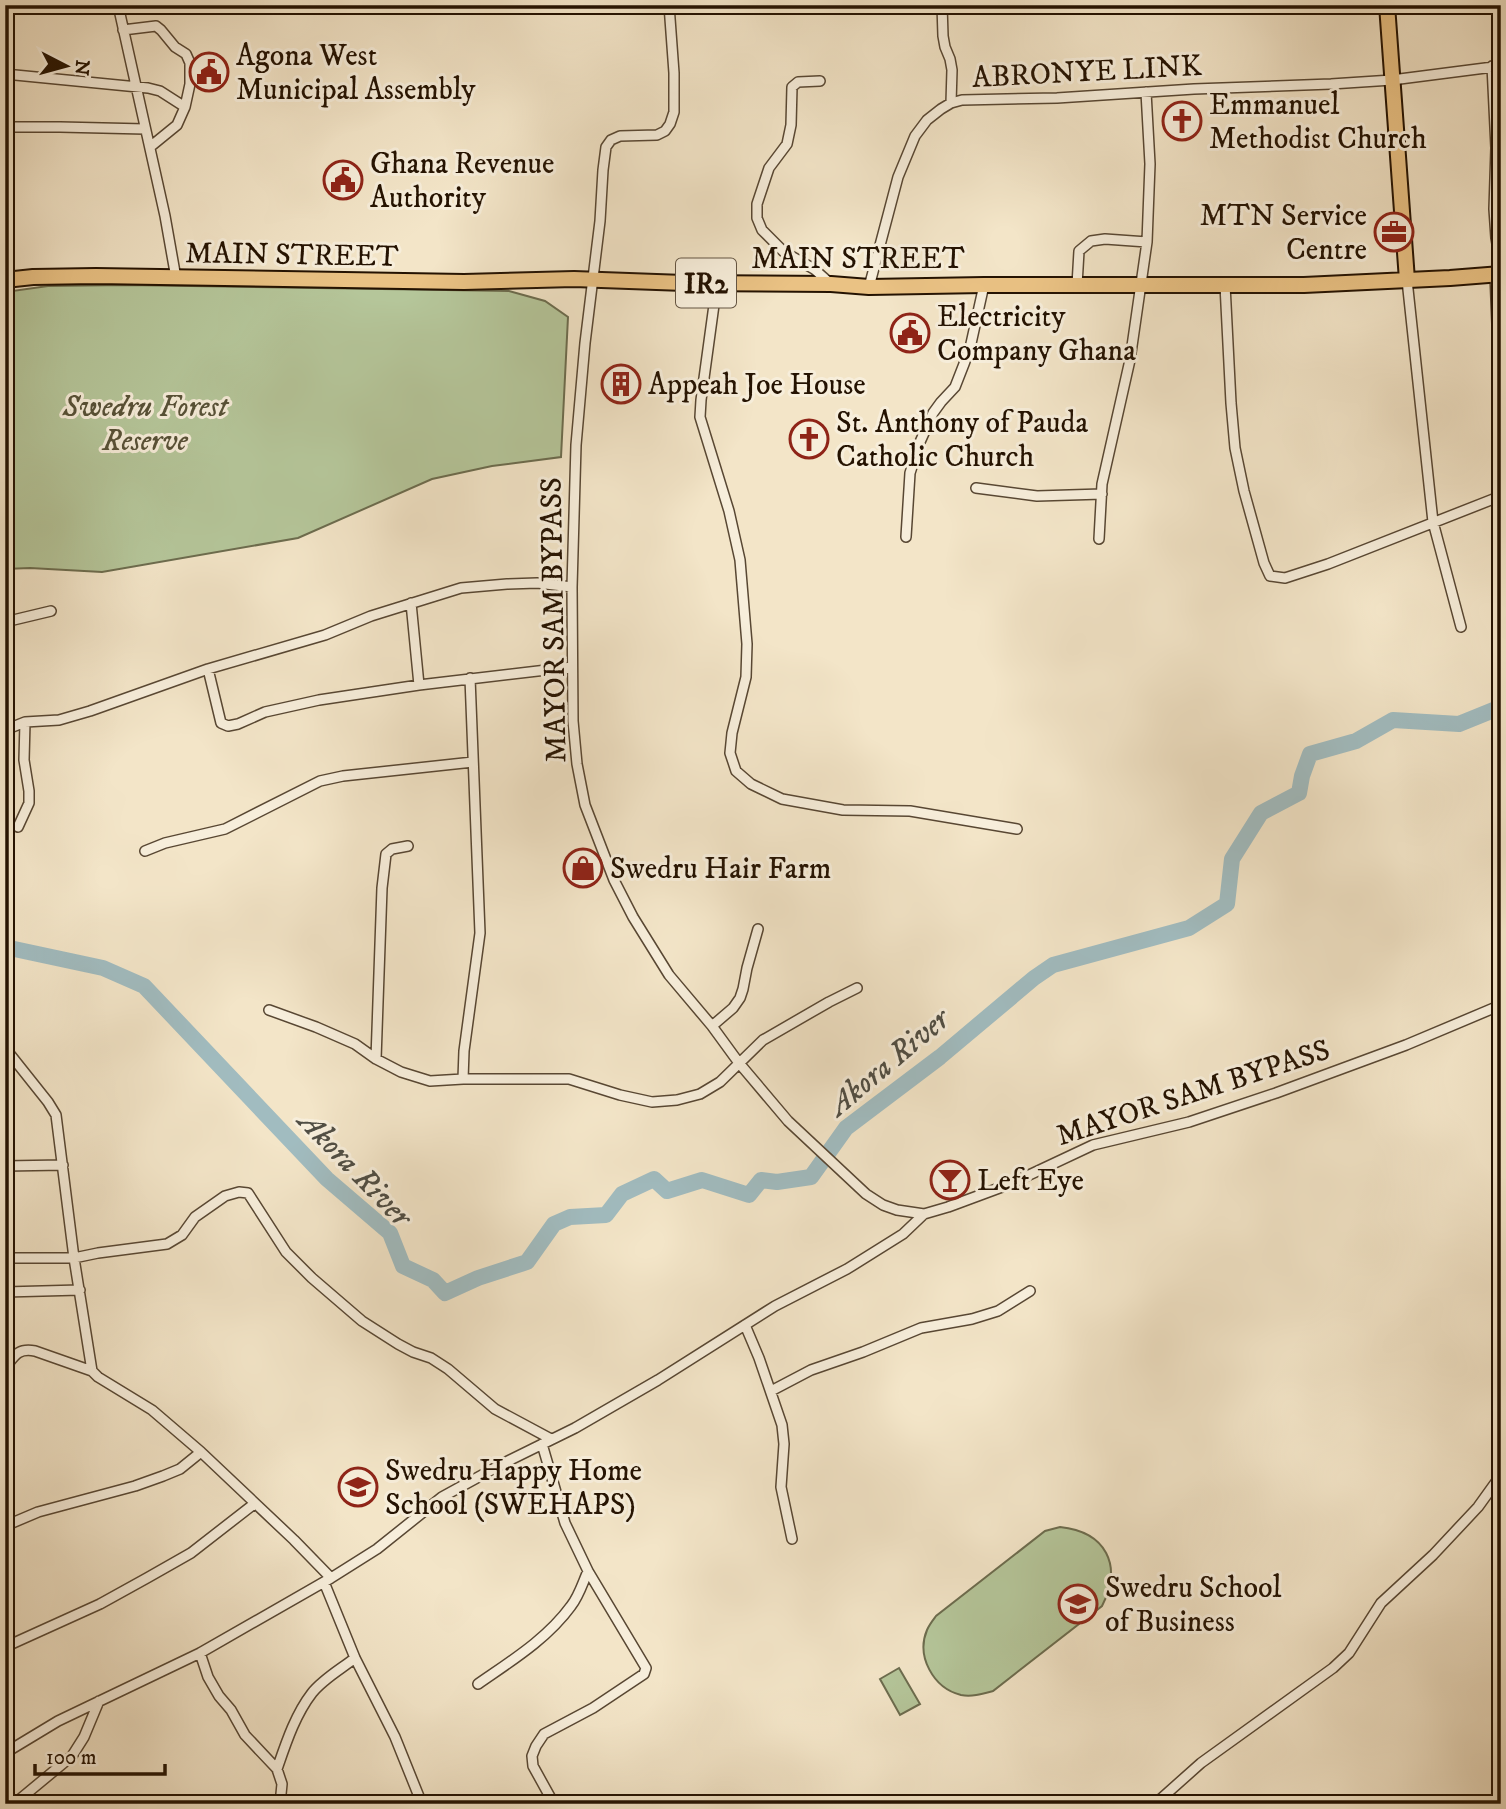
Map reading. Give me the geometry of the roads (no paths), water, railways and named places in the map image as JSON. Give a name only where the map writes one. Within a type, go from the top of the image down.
[{"type":"main road","points":[[1387,5],[1408,280]]},
{"type":"main road","name":"MAIN STREET","points":[[5,280],[96,276],[464,282],[573,279],[869,287],[1304,285],[1450,278],[1499,271]]},
{"type":"street","points":[[118,5],[165,216],[176,278]]},
{"type":"street","name":"MAYOR SAM BYPASS","points":[[669,5],[674,73],[674,113],[670,124],[665,131],[657,135],[620,136],[611,140],[606,147],[576,445],[572,587],[573,721],[577,764],[585,805],[614,880],[669,975],[739,1063],[788,1121],[866,1194],[897,1210],[924,1214],[1010,1184],[1093,1145],[1189,1122],[1276,1093],[1406,1045],[1501,1005]]},
{"type":"street","points":[[942,5],[944,47],[952,70],[951,103]]},
{"type":"street","points":[[123,30],[156,26],[175,47],[186,54],[190,63],[190,84],[185,107],[177,125],[150,147]]},
{"type":"street","points":[[1497,66],[1496,239],[1499,271],[1501,423]]},
{"type":"street","name":"ABRONYE LINK","points":[[869,287],[892,196],[915,136],[927,120],[951,103],[962,100],[1058,98],[1392,80],[1497,66]]},
{"type":"street","points":[[5,74],[135,86],[160,91],[185,107]]},
{"type":"street","points":[[820,81],[798,82],[792,87],[791,125],[786,144],[769,168],[757,204],[757,218],[762,230],[784,252],[814,269],[831,284]]},
{"type":"street","points":[[1100,539],[1102,494],[1130,360],[1147,242],[1150,164],[1146,92]]},
{"type":"street","points":[[5,127],[145,130]]},
{"type":"street","points":[[1077,285],[1079,251],[1091,241],[1105,239],[1147,242]]},
{"type":"street","points":[[1408,280],[1433,522],[1461,627]]},
{"type":"street","points":[[717,283],[701,416],[729,511],[740,560],[747,644],[746,677],[732,733],[730,753],[736,771],[751,784],[782,799],[843,810],[910,811],[1017,829]]},
{"type":"street","points":[[906,537],[910,473],[933,413],[955,387],[970,348],[984,285]]},
{"type":"street","points":[[1225,285],[1235,448],[1244,491],[1270,576],[1285,578],[1328,564],[1501,496]]},
{"type":"street","points":[[976,488],[1037,496],[1102,494]]},
{"type":"street","points":[[5,730],[25,722],[59,720],[90,711],[208,669],[325,635],[371,616],[461,588],[537,583],[572,587]]},
{"type":"street","points":[[411,603],[419,685]]},
{"type":"street","points":[[5,622],[51,611]]},
{"type":"street","points":[[208,669],[221,723],[228,726],[289,706],[419,685],[572,667]]},
{"type":"street","points":[[463,1079],[464,1051],[480,933],[470,678]]},
{"type":"street","points":[[18,827],[29,803],[24,760],[25,722]]},
{"type":"street","points":[[145,851],[225,829],[320,781],[343,776],[473,762]]},
{"type":"street","points":[[376,1059],[382,888],[386,855],[392,849],[408,846]]},
{"type":"street","points":[[712,1026],[733,1008],[740,998],[758,929]]},
{"type":"street","points":[[269,1010],[355,1044],[401,1072],[430,1081],[569,1079],[652,1102],[677,1100],[700,1094],[720,1082],[763,1040],[857,988]]},
{"type":"street","points":[[5,1048],[56,1115],[92,1371]]},
{"type":"street","points":[[5,1166],[63,1165]]},
{"type":"street","points":[[5,1258],[74,1258],[167,1244],[182,1235],[195,1217],[225,1196],[239,1192],[248,1193],[286,1252],[362,1321],[398,1344],[431,1358],[448,1369],[495,1409],[546,1441],[565,1523],[588,1571],[646,1668],[644,1674],[593,1708],[544,1734],[532,1756],[533,1766],[554,1804]]},
{"type":"street","points":[[5,1753],[58,1721],[200,1653],[328,1580],[377,1549],[442,1497],[575,1428],[658,1380],[775,1306],[881,1249],[903,1234],[924,1214]]},
{"type":"street","points":[[5,1292],[80,1290]]},
{"type":"street","points":[[771,1391],[811,1370],[920,1328],[972,1319],[998,1311],[1030,1291]]},
{"type":"street","points":[[745,1325],[782,1425],[781,1487],[792,1539]]},
{"type":"street","points":[[5,1368],[17,1353],[25,1350],[92,1371],[152,1410],[201,1452],[294,1540],[328,1580],[355,1658],[395,1737],[422,1804]]},
{"type":"street","points":[[5,1526],[38,1512],[163,1476],[180,1469],[201,1452]]},
{"type":"street","points":[[1155,1804],[1201,1763],[1333,1668],[1349,1653],[1381,1603],[1433,1555],[1478,1507],[1501,1475]]},
{"type":"street","points":[[5,1647],[100,1604],[158,1572],[191,1553],[254,1504]]},
{"type":"street","points":[[478,1684],[520,1656],[552,1628],[573,1604],[588,1571]]},
{"type":"street","points":[[200,1653],[208,1677],[244,1735],[277,1769],[282,1784],[283,1803]]},
{"type":"street","points":[[277,1769],[298,1714],[311,1694],[355,1658]]},
{"type":"street","points":[[14,1804],[72,1756],[84,1737],[99,1701]]},
{"type":"waterway","name":"Akora River","points":[[5,947],[103,968],[144,986],[327,1179],[390,1233],[403,1266],[433,1280],[445,1293],[478,1278],[527,1262],[554,1224],[570,1217],[606,1215],[622,1194],[654,1179],[667,1191],[702,1180],[749,1195],[761,1180],[777,1182],[811,1177],[846,1128],[940,1057],[1053,965],[1189,928],[1227,904],[1232,859],[1261,813],[1299,793],[1310,754],[1356,741],[1393,720],[1459,724],[1501,707]]},
{"type":"place","name":"Agona West Municipal Assembly","points":[[209,72]]},
{"type":"place","name":"Emmanuel Methodist Church","points":[[1182,121]]},
{"type":"place","name":"Ghana Revenue Authority","points":[[343,180]]},
{"type":"place","name":"MTN Service Centre","points":[[1394,232]]},
{"type":"place","name":"Electricity Company Ghana","points":[[910,333]]},
{"type":"place","name":"Appeah Joe House","points":[[621,384]]},
{"type":"place","name":"St. Anthony of Pauda Catholic Church","points":[[809,439]]},
{"type":"place","name":"Swedru Hair Farm","points":[[583,868]]},
{"type":"place","name":"Left Eye","points":[[950,1180]]},
{"type":"place","name":"Swedru Happy Home School (SWEHAPS)","points":[[358,1487]]},
{"type":"place","name":"Swedru School of Business","points":[[1078,1604]]},
{"type":"park label","name":"Swedru Forest Reserve","points":[[145,423]]}]
